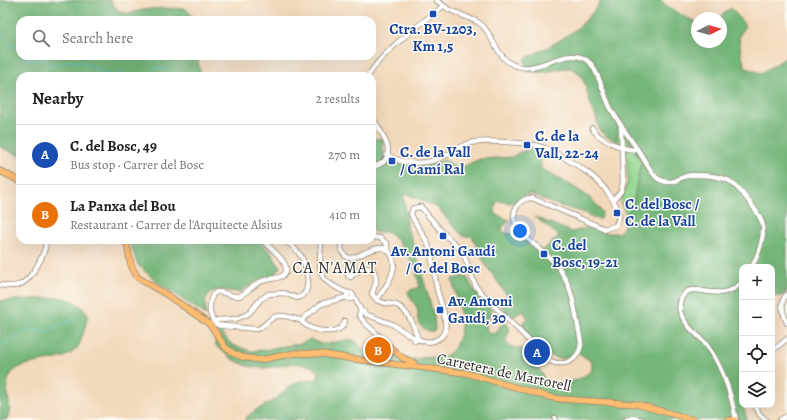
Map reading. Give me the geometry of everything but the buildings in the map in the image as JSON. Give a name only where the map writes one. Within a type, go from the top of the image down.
[{"type":"main road","points":[[0,168],[16,175]]},
{"type":"main road","points":[[0,171],[16,179]]},
{"type":"main road","name":"Carretera de Martorell","points":[[127,244],[131,265],[138,277],[167,294],[208,323],[225,347],[237,355],[247,359],[260,360],[295,353],[323,354],[466,374],[549,397],[636,404],[694,420]]},
{"type":"main road","points":[[387,345],[392,353],[414,363]]},
{"type":"main road","points":[[374,358],[385,357],[392,353]]},
{"type":"main road","points":[[392,353],[390,359],[392,361]]},
{"type":"main road","points":[[323,354],[337,354],[414,363],[447,368],[466,374]]},
{"type":"main road","points":[[383,363],[392,361],[402,365]]},
{"type":"street","points":[[436,0],[442,6],[483,26],[504,58],[517,66],[534,67],[565,57],[573,56],[578,56],[588,60],[594,67],[605,97],[621,125],[652,172],[661,180],[674,182],[684,176],[694,175],[727,180],[736,187],[760,216],[763,226],[762,236],[758,254],[753,264]]},
{"type":"street","points":[[371,72],[390,50],[442,6]]},
{"type":"street","points":[[376,124],[386,140],[388,149],[387,155],[380,164],[376,165]]},
{"type":"street","points":[[613,200],[621,191],[624,183],[621,125]]},
{"type":"street","points":[[592,128],[600,137],[622,147],[638,150]]},
{"type":"street","points":[[362,314],[392,324],[424,342],[437,340],[442,336],[446,325],[446,320],[439,300],[429,247],[411,214],[412,210],[422,208],[442,232],[463,253],[476,287],[550,361],[562,364],[570,362],[578,354],[581,345],[572,295],[564,275],[551,258],[527,237],[517,225],[515,220],[515,211],[518,204],[532,198],[607,229],[615,226],[619,220],[613,200],[598,181],[585,171],[546,148],[531,144],[474,142],[461,146],[443,157],[419,163],[398,160],[387,155]]},
{"type":"street","points":[[376,238],[380,238],[387,244],[387,249],[392,257],[393,270],[391,277],[377,300]]},
{"type":"street","points":[[0,286],[18,285],[28,279],[44,250],[45,244]]},
{"type":"street","points":[[266,244],[284,263],[286,269],[283,275],[261,281],[241,295],[236,296],[221,291],[215,293],[212,297],[210,313],[219,324],[256,329],[260,328],[273,317],[280,316],[301,320],[311,329],[327,331],[340,328],[344,321]]},
{"type":"street","points":[[215,319],[221,317],[226,320],[239,318],[248,314],[261,299],[269,294],[284,293],[297,298],[300,298],[304,294],[308,283],[306,267],[299,253],[289,244]]},
{"type":"street","points":[[321,244],[319,258],[321,274],[326,282],[348,295],[350,299],[353,296],[365,323],[387,345]]},
{"type":"street","points":[[341,244],[340,248],[342,252],[349,258],[374,249],[387,249]]},
{"type":"street","points":[[354,272],[366,269],[373,272],[376,280],[372,294],[377,300],[383,303],[395,304],[401,308],[416,331],[416,338]]},
{"type":"street","points":[[732,420],[734,404],[721,367],[704,343],[685,322],[680,313],[680,305],[684,295],[689,291],[729,291],[739,286]]},
{"type":"street","points":[[787,294],[782,305],[787,323]]},
{"type":"street","points":[[301,320],[321,304],[348,295]]},
{"type":"street","points":[[775,348],[787,339]]},
{"type":"street","points":[[756,408],[760,415],[766,420]]},
{"type":"street","points":[[780,420],[787,417]]},
{"type":"street","points":[[626,420],[633,418],[643,420]]},
{"type":"green space","points":[[0,0],[110,0],[119,11],[124,13],[168,8],[186,9],[192,16],[16,16],[16,60],[198,60],[200,72],[16,72],[16,154],[0,147]]},
{"type":"green space","points":[[601,0],[661,0],[672,10],[691,19],[691,48],[727,48],[726,12],[731,8],[745,25],[739,37],[741,53],[746,68],[761,73],[787,56],[787,292],[782,296],[775,296],[775,264],[739,264],[739,408],[744,408],[747,420],[244,420],[297,382],[319,378],[318,372],[311,366],[293,363],[264,368],[247,366],[232,359],[216,346],[215,339],[218,329],[232,345],[251,351],[300,344],[309,340],[321,344],[328,344],[349,339],[355,341],[362,349],[377,356],[411,359],[446,356],[455,347],[461,327],[461,316],[452,279],[466,276],[477,295],[491,309],[486,324],[488,333],[495,334],[501,325],[504,323],[507,324],[510,329],[506,342],[514,348],[530,351],[533,356],[533,363],[542,373],[545,382],[558,384],[570,382],[582,377],[592,370],[592,362],[576,351],[569,357],[561,359],[553,357],[538,346],[519,326],[528,318],[523,311],[513,317],[501,306],[507,295],[485,264],[472,236],[463,236],[437,207],[407,194],[404,195],[404,198],[407,228],[434,316],[434,331],[429,331],[423,328],[418,321],[417,308],[410,298],[408,291],[420,287],[414,265],[395,237],[386,232],[376,232],[376,139],[383,138],[384,158],[398,164],[406,165],[430,164],[445,160],[460,168],[480,159],[512,157],[520,152],[531,149],[537,151],[541,155],[541,168],[543,170],[576,188],[590,198],[602,212],[601,219],[594,218],[582,212],[554,204],[531,194],[525,195],[511,203],[498,201],[496,203],[495,213],[509,220],[502,227],[502,230],[509,234],[517,232],[539,254],[559,236],[535,217],[572,232],[589,227],[608,233],[618,233],[623,228],[626,222],[626,215],[633,204],[641,161],[619,126],[617,141],[607,137],[601,132],[589,100],[585,84],[581,76],[575,70],[565,68],[546,72],[533,72],[527,70],[525,59],[568,35],[586,20]]},
{"type":"green space","points":[[619,126],[641,161],[633,204],[626,215],[620,201],[626,188],[628,178],[625,145],[617,141]]},
{"type":"green space","points":[[130,244],[262,244],[271,253],[280,267],[275,274],[259,280],[240,292],[216,290],[209,294],[205,302],[206,315],[162,286],[138,265]]},
{"type":"green space","points":[[48,298],[70,300],[88,313],[80,344],[68,355],[57,359],[25,365],[14,371],[7,385],[9,415],[6,420],[0,420],[0,301]]},
{"type":"waterway","points":[[0,31],[3,40],[16,48]]},
{"type":"waterway","points":[[30,60],[38,60]]},
{"type":"waterway","points":[[45,60],[54,66],[69,61],[82,62],[103,72]]},
{"type":"waterway","points":[[153,72],[156,67],[165,69],[168,72]]},
{"type":"waterway","points":[[0,345],[13,341],[19,334],[28,329],[47,333],[53,328],[77,319]]},
{"type":"place","name":"Ctra. BV-1203, Km 1,5","points":[[433,14]]},
{"type":"place","name":"C. de la Vall, 22-24","points":[[527,145]]},
{"type":"place","name":"C. de la Vall / Camí Ral","points":[[392,161]]},
{"type":"place","name":"C. del Bosc / C. de la Vall","points":[[617,213]]},
{"type":"place","name":"Av. Antoni Gaudí / C. del Bosc","points":[[443,236]]},
{"type":"place","name":"C. del Bosc, 19-21","points":[[544,254]]},
{"type":"place","name":"Av. Antoni Gaudí, 30","points":[[440,310]]},
{"type":"place","name":"La Panxa del Bou","points":[[378,350]]},
{"type":"place","name":"C. del Bosc, 49","points":[[537,352]]},
{"type":"district","name":"CA N'AMAT","points":[[335,267]]}]
